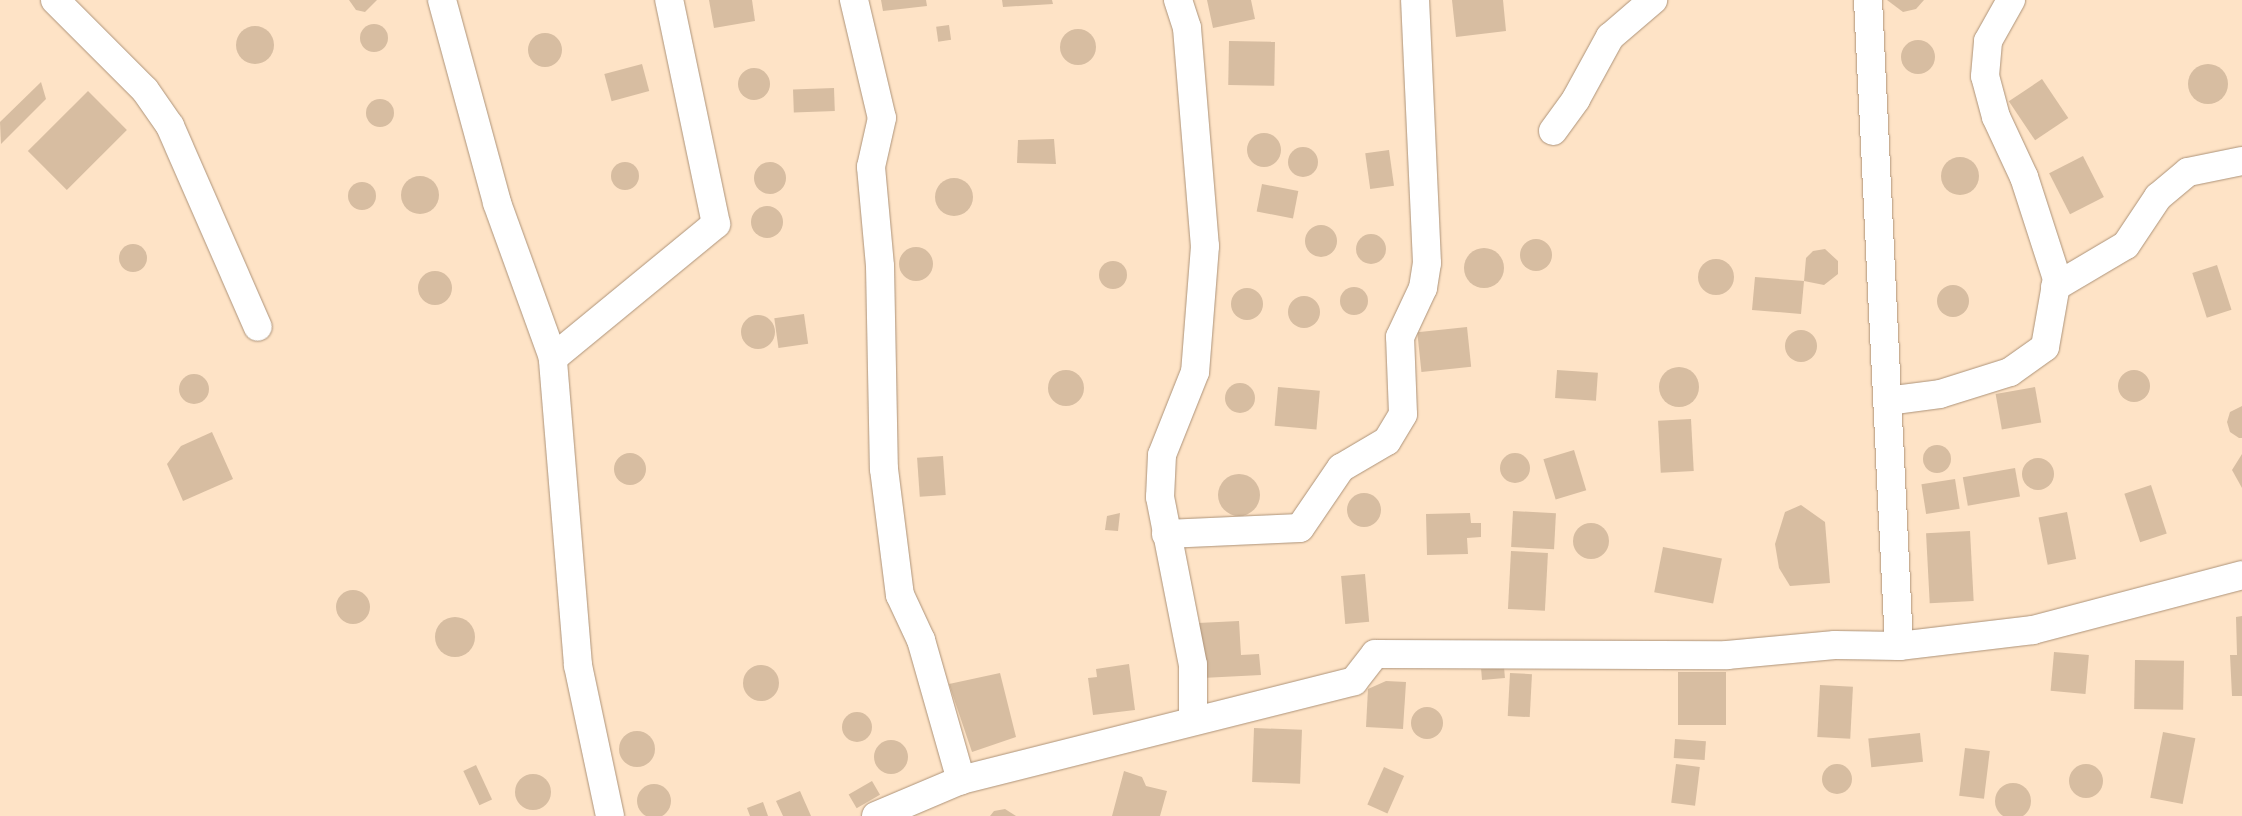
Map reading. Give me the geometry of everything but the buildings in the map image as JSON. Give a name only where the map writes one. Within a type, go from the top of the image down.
[{"type":"street","points":[[55,0],[145,90],[170,126],[258,327]]},
{"type":"street","points":[[442,0],[497,203],[553,358],[578,665],[610,816]]},
{"type":"street","points":[[553,358],[716,224],[669,0]]},
{"type":"street","points":[[854,0],[882,118],[871,167],[880,266],[884,469],[900,595],[921,640],[961,780]]},
{"type":"street","points":[[1178,0],[1187,28],[1205,246],[1195,372],[1162,455],[1160,497],[1192,665],[1193,721]]},
{"type":"street","points":[[1166,534],[1300,528],[1341,468],[1387,441],[1403,414],[1400,336],[1423,288],[1427,263],[1415,0]]},
{"type":"street","points":[[1553,130],[1576,99],[1610,37],[1653,0]]},
{"type":"street","points":[[1868,0],[1899,646]]},
{"type":"street","points":[[1888,401],[1940,394],[2010,372],[2045,347],[2055,287],[2040,226],[1996,116],[1985,76],[1988,41],[2011,0]]},
{"type":"street","points":[[2055,287],[2126,245],[2158,197],[2188,172],[2242,161]]},
{"type":"street","points":[[876,816],[961,780],[1354,681],[1375,654],[1727,655],[1835,645],[1899,646],[2033,630],[2242,575]]}]
